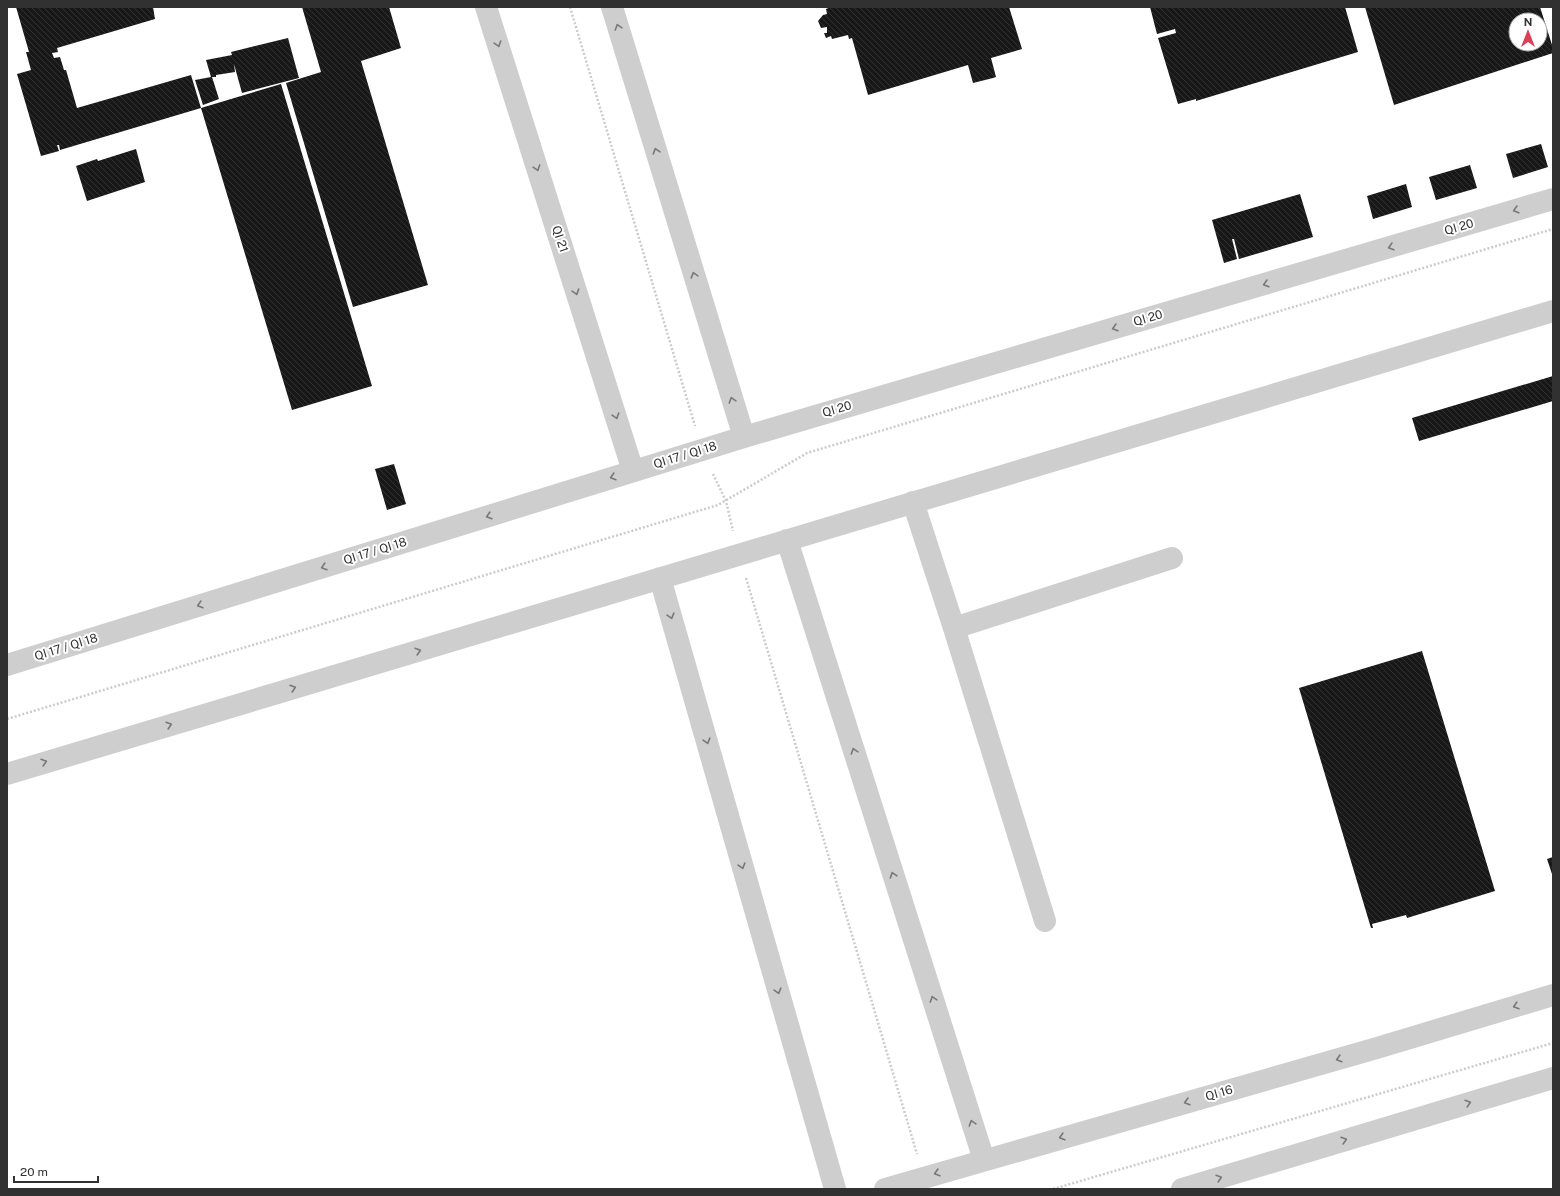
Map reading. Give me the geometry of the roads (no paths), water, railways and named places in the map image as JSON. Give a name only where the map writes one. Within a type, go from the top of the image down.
[{"type":"street","name":"QI 21","points":[[486,7],[633,471]]},
{"type":"street","points":[[612,7],[744,437]]},
{"type":"street","name":"QI 20","points":[[744,437],[1553,200]]},
{"type":"street","points":[[7,774],[1553,311]]},
{"type":"street","name":"QI 17 / QI 18","points":[[7,665],[744,437]]},
{"type":"street","points":[[912,502],[954,628],[1045,921]]},
{"type":"street","points":[[787,540],[984,1160]]},
{"type":"street","points":[[954,628],[1172,558]]},
{"type":"street","points":[[660,578],[835,1189]]},
{"type":"street","name":"QI 16","points":[[885,1189],[1377,1048],[1553,995]]},
{"type":"street","points":[[1182,1189],[1553,1078]]}]
